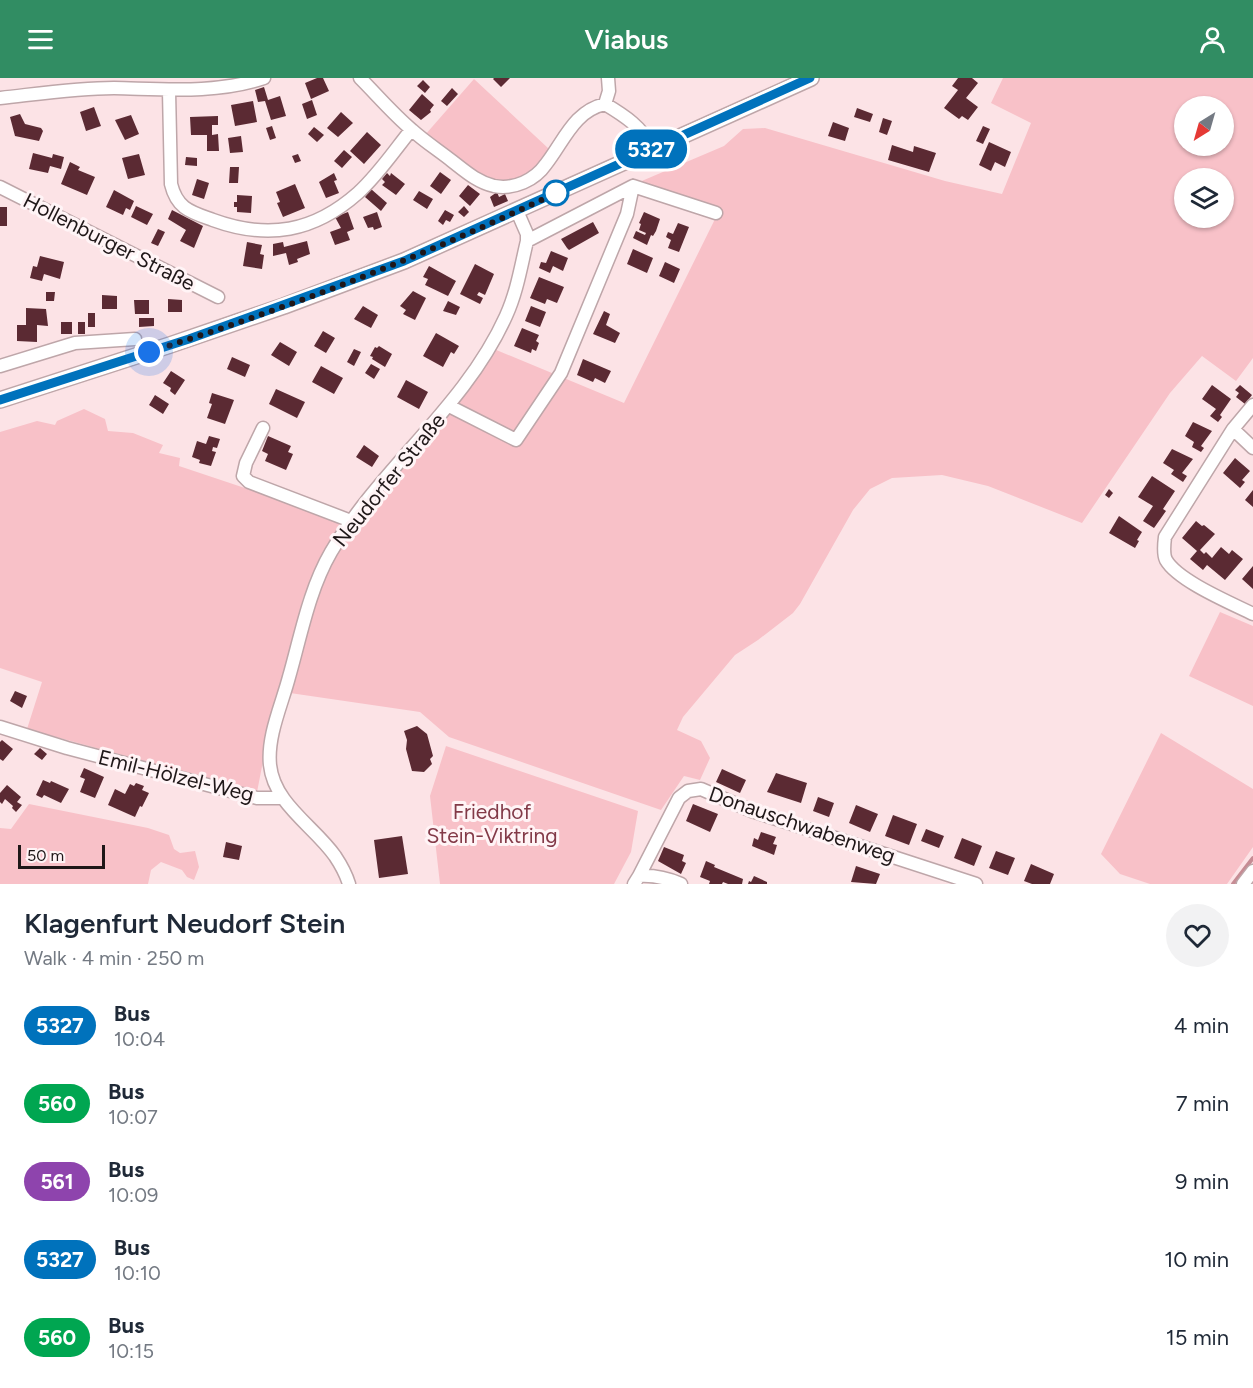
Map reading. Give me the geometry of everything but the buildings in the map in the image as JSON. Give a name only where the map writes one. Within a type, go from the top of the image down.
[{"type":"main road","points":[[0,399],[170,345],[284,306],[404,261],[811,78]]},
{"type":"street","points":[[0,98],[112,88],[169,91],[222,87],[264,78]]},
{"type":"street","points":[[360,78],[411,130],[478,181],[496,187],[513,186],[526,182],[545,166],[581,115],[593,107],[605,104],[636,125],[652,148]]},
{"type":"street","points":[[605,104],[609,91],[608,78]]},
{"type":"street","points":[[169,91],[171,184],[174,195],[180,204],[191,211],[227,225],[281,231],[299,228],[323,217],[358,193],[411,130]]},
{"type":"street","points":[[517,211],[527,234],[527,241],[633,186],[716,213]]},
{"type":"street","points":[[449,406],[516,440],[561,373],[627,214],[633,186]]},
{"type":"street","name":"Hollenburger Straße","points":[[0,187],[218,297]]},
{"type":"street","name":"Neudorfer Straße","points":[[283,798],[275,783],[270,765],[273,736],[316,579],[351,521],[466,383],[506,316],[517,284],[527,241]]},
{"type":"street","points":[[0,366],[75,343],[135,339]]},
{"type":"street","points":[[1253,405],[1233,429],[1165,537],[1164,548],[1165,558],[1172,568],[1209,593],[1253,614]]},
{"type":"street","points":[[262,428],[246,463],[243,476],[249,483],[351,521]]},
{"type":"street","points":[[1233,429],[1253,448]]},
{"type":"street","name":"Emil-Hölzel-Weg","points":[[0,727],[68,748],[257,798],[283,798],[334,854],[344,869],[349,884]]},
{"type":"street","name":"Donauschwabenweg","points":[[637,880],[679,798],[688,791],[701,789],[752,811],[976,884]]},
{"type":"street","points":[[1243,884],[1253,871]]},
{"type":"street","points":[[637,880],[664,877],[681,884]]},
{"type":"green space","points":[[1003,78],[1253,78],[1253,358],[1236,381],[1202,356],[1170,393],[1082,523],[988,486],[942,475],[892,478],[870,489],[853,510],[793,613],[735,655],[683,717],[677,730],[701,741],[710,758],[700,780],[684,776],[661,810],[449,737],[420,712],[290,693],[312,603],[332,558],[371,502],[494,349],[624,403],[719,211],[637,183],[724,146],[743,129],[765,128],[945,181],[1002,194],[1031,123],[991,103]]},
{"type":"green space","points":[[474,79],[549,149],[536,169],[522,179],[508,182],[493,180],[464,164],[425,135]]},
{"type":"green space","points":[[84,409],[105,419],[108,431],[133,433],[163,445],[159,453],[180,458],[179,466],[328,516],[341,526],[315,571],[303,598],[281,685],[276,695],[257,792],[27,729],[42,682],[0,668],[0,432],[37,421],[55,425],[57,421]]},
{"type":"green space","points":[[1220,612],[1253,626],[1253,706],[1189,676]]},
{"type":"green space","points":[[1161,733],[1253,789],[1253,847],[1227,884],[1150,884],[1120,874],[1101,854]]},
{"type":"green space","name":"Friedhof Stein-Viktring","points":[[446,746],[638,811],[631,852],[614,884],[440,884],[430,796]]},
{"type":"green space","points":[[29,804],[148,828],[169,835],[174,849],[180,853],[195,851],[199,867],[194,880],[187,877],[182,870],[161,862],[151,870],[148,884],[0,884],[0,828],[11,829]]},
{"type":"waterway","points":[[1233,884],[1253,858]]},
{"type":"bus line","name":"5327","points":[[0,400],[189,339],[404,261],[810,78]]},
{"type":"route","points":[[149,352],[284,306],[404,261],[556,193]]}]
